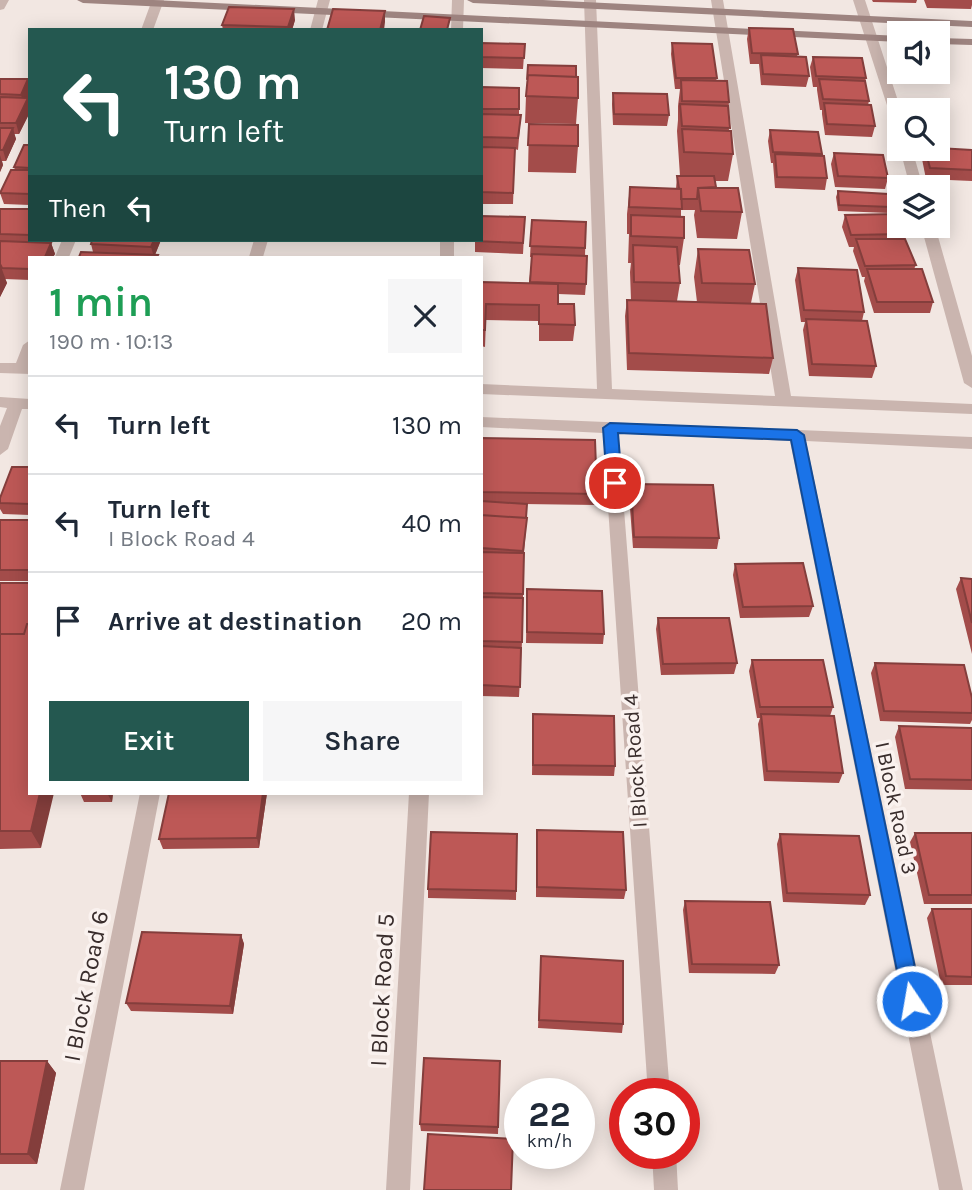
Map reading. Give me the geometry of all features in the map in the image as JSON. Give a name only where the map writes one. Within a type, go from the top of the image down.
[{"type":"street","points":[[0,6],[3,0]]},
{"type":"street","points":[[83,0],[322,5],[458,23],[591,24],[887,38]]},
{"type":"street","points":[[458,0],[458,23]]},
{"type":"street","points":[[473,0],[718,6],[865,19],[972,24]]},
{"type":"street","points":[[859,0],[891,98]]},
{"type":"street","points":[[148,28],[158,1]]},
{"type":"street","points":[[590,3],[605,394]]},
{"type":"street","points":[[316,28],[322,5]]},
{"type":"street","points":[[718,6],[784,401]]},
{"type":"street","points":[[950,42],[972,43]]},
{"type":"street","points":[[931,238],[972,383]]},
{"type":"street","points":[[0,368],[25,369]]},
{"type":"street","points":[[483,389],[972,410]]},
{"type":"street","points":[[0,449],[15,403]]},
{"type":"street","points":[[483,422],[972,443]]},
{"type":"street","name":"I Block Road 4","points":[[610,428],[658,1078]]},
{"type":"street","name":"I Block Road 3","points":[[797,435],[951,1190]]},
{"type":"street","name":"I Block Road 6","points":[[72,1190],[150,795]]},
{"type":"street","name":"I Block Road 5","points":[[398,1190],[419,795]]},
{"type":"street","points":[[665,1169],[666,1190]]},
{"type":"building","points":[[229,7],[294,9],[288,27],[222,25]]},
{"type":"building","points":[[333,9],[385,11],[381,28],[328,28]]},
{"type":"building","points":[[424,16],[450,18],[448,28],[421,28]]},
{"type":"building","points":[[749,28],[793,29],[798,54],[752,53]]},
{"type":"building","points":[[483,43],[525,44],[524,58],[483,57]]},
{"type":"building","points":[[672,43],[712,44],[717,78],[676,78]]},
{"type":"building","points":[[761,55],[806,57],[809,76],[763,74]]},
{"type":"building","points":[[813,57],[862,58],[866,78],[816,76]]},
{"type":"building","points":[[528,65],[576,66],[576,77],[528,75],[527,80]]},
{"type":"building","points":[[528,75],[578,77],[578,98],[526,96]]},
{"type":"building","points":[[0,79],[28,79],[21,95],[0,94]]},
{"type":"building","points":[[819,79],[865,81],[869,101],[823,99]]},
{"type":"building","points":[[681,80],[727,81],[729,102],[682,101]]},
{"type":"building","points":[[483,87],[519,88],[519,109],[483,109]]},
{"type":"building","points":[[613,93],[667,94],[669,115],[614,114]]},
{"type":"building","points":[[0,97],[28,98],[16,123],[0,123]]},
{"type":"building","points":[[824,103],[871,105],[875,126],[827,124]]},
{"type":"building","points":[[680,104],[728,106],[730,128],[682,126]]},
{"type":"building","points":[[483,114],[521,115],[518,138],[483,137]]},
{"type":"building","points":[[529,124],[578,125],[578,146],[528,145]]},
{"type":"building","points":[[0,128],[13,128],[3,150],[0,150]]},
{"type":"building","points":[[682,129],[731,131],[733,154],[684,152]]},
{"type":"building","points":[[770,130],[818,132],[822,154],[773,152]]},
{"type":"building","points":[[24,145],[28,145],[28,168],[14,167]]},
{"type":"building","points":[[483,147],[515,148],[513,193],[483,192]]},
{"type":"building","points":[[950,149],[972,150],[972,170],[930,168],[928,161],[950,161]]},
{"type":"building","points":[[834,153],[883,155],[887,178],[838,176]]},
{"type":"building","points":[[775,154],[824,156],[827,178],[777,177]]},
{"type":"building","points":[[11,170],[28,170],[28,194],[0,193]]},
{"type":"building","points":[[677,176],[714,176],[716,187],[698,188],[697,199],[681,199]]},
{"type":"building","points":[[630,187],[681,189],[682,209],[629,207]]},
{"type":"building","points":[[698,188],[738,188],[742,212],[701,211]]},
{"type":"building","points":[[838,191],[887,194],[887,207],[839,205]]},
{"type":"building","points":[[0,209],[28,209],[28,235],[0,234]]},
{"type":"building","points":[[887,214],[887,234],[851,235],[845,215]]},
{"type":"building","points":[[631,215],[684,217],[684,238],[631,236]]},
{"type":"building","points":[[483,216],[525,217],[523,243],[483,241]]},
{"type":"building","points":[[532,220],[586,222],[585,248],[530,246]]},
{"type":"building","points":[[856,239],[905,239],[916,265],[865,266]]},
{"type":"building","points":[[0,241],[51,243],[45,256],[28,256],[28,269],[2,268]]},
{"type":"building","points":[[92,242],[153,242],[151,247]]},
{"type":"building","points":[[633,245],[677,247],[680,283],[634,282]]},
{"type":"building","points":[[698,249],[749,250],[755,284],[702,283]]},
{"type":"building","points":[[81,252],[158,255],[158,256],[79,256]]},
{"type":"building","points":[[532,254],[587,256],[586,284],[530,282]]},
{"type":"building","points":[[798,268],[857,270],[864,312],[804,310]]},
{"type":"building","points":[[867,269],[922,269],[933,302],[877,302]]},
{"type":"building","points":[[483,282],[558,284],[558,304],[574,304],[575,325],[539,324],[539,305],[486,304],[485,330]]},
{"type":"building","points":[[627,300],[766,304],[773,358],[629,353]]},
{"type":"building","points":[[806,319],[867,321],[876,366],[812,364]]},
{"type":"building","points":[[483,438],[595,440],[597,494],[483,492]]},
{"type":"building","points":[[12,467],[28,467],[28,504],[0,503]]},
{"type":"building","points":[[631,484],[713,485],[719,538],[634,537]]},
{"type":"building","points":[[483,501],[527,504],[526,518],[483,515]]},
{"type":"building","points":[[483,515],[527,518],[523,551],[483,548]]},
{"type":"building","points":[[0,520],[28,520],[28,570],[0,570]]},
{"type":"building","points":[[483,552],[524,553],[523,594],[483,593]]},
{"type":"building","points":[[803,563],[813,606],[743,607],[735,564]]},
{"type":"building","points":[[961,578],[972,579],[972,623]]},
{"type":"building","points":[[0,583],[28,583],[28,624],[24,634],[0,634]]},
{"type":"building","points":[[527,589],[602,591],[604,634],[527,632]]},
{"type":"building","points":[[483,597],[523,598],[522,642],[483,641]]},
{"type":"building","points":[[658,618],[729,618],[737,663],[663,664]]},
{"type":"building","points":[[28,624],[28,795],[40,795],[31,831],[0,831],[0,634],[24,634]]},
{"type":"building","points":[[483,646],[521,648],[520,687],[483,685]]},
{"type":"building","points":[[752,660],[823,660],[833,707],[760,707]]},
{"type":"building","points":[[875,663],[964,665],[972,698],[972,713],[884,711]]},
{"type":"building","points":[[533,714],[614,716],[615,766],[533,765]]},
{"type":"building","points":[[761,714],[834,716],[843,773],[767,771]]},
{"type":"building","points":[[899,726],[972,728],[972,780],[910,779]]},
{"type":"building","points":[[169,795],[263,795],[257,838],[159,839]]},
{"type":"building","points":[[537,830],[623,832],[626,890],[537,887]]},
{"type":"building","points":[[431,832],[517,834],[516,891],[428,889]]},
{"type":"building","points":[[915,833],[972,833],[972,895],[929,895]]},
{"type":"building","points":[[780,834],[859,836],[870,895],[787,893]]},
{"type":"building","points":[[685,901],[770,902],[779,965],[692,964]]},
{"type":"building","points":[[932,909],[972,909],[972,977],[946,976]]},
{"type":"building","points":[[142,932],[241,935],[230,1006],[126,1003]]},
{"type":"building","points":[[541,956],[623,961],[623,1024],[539,1020]]},
{"type":"building","points":[[424,1058],[500,1061],[498,1127],[420,1124]]},
{"type":"building","points":[[0,1061],[47,1061],[28,1154],[0,1154]]},
{"type":"building","points":[[428,1134],[504,1138],[504,1169],[512,1169],[511,1190],[424,1190]]},
{"type":"route","points":[[615,483],[610,428],[797,435],[912,1001]]}]
